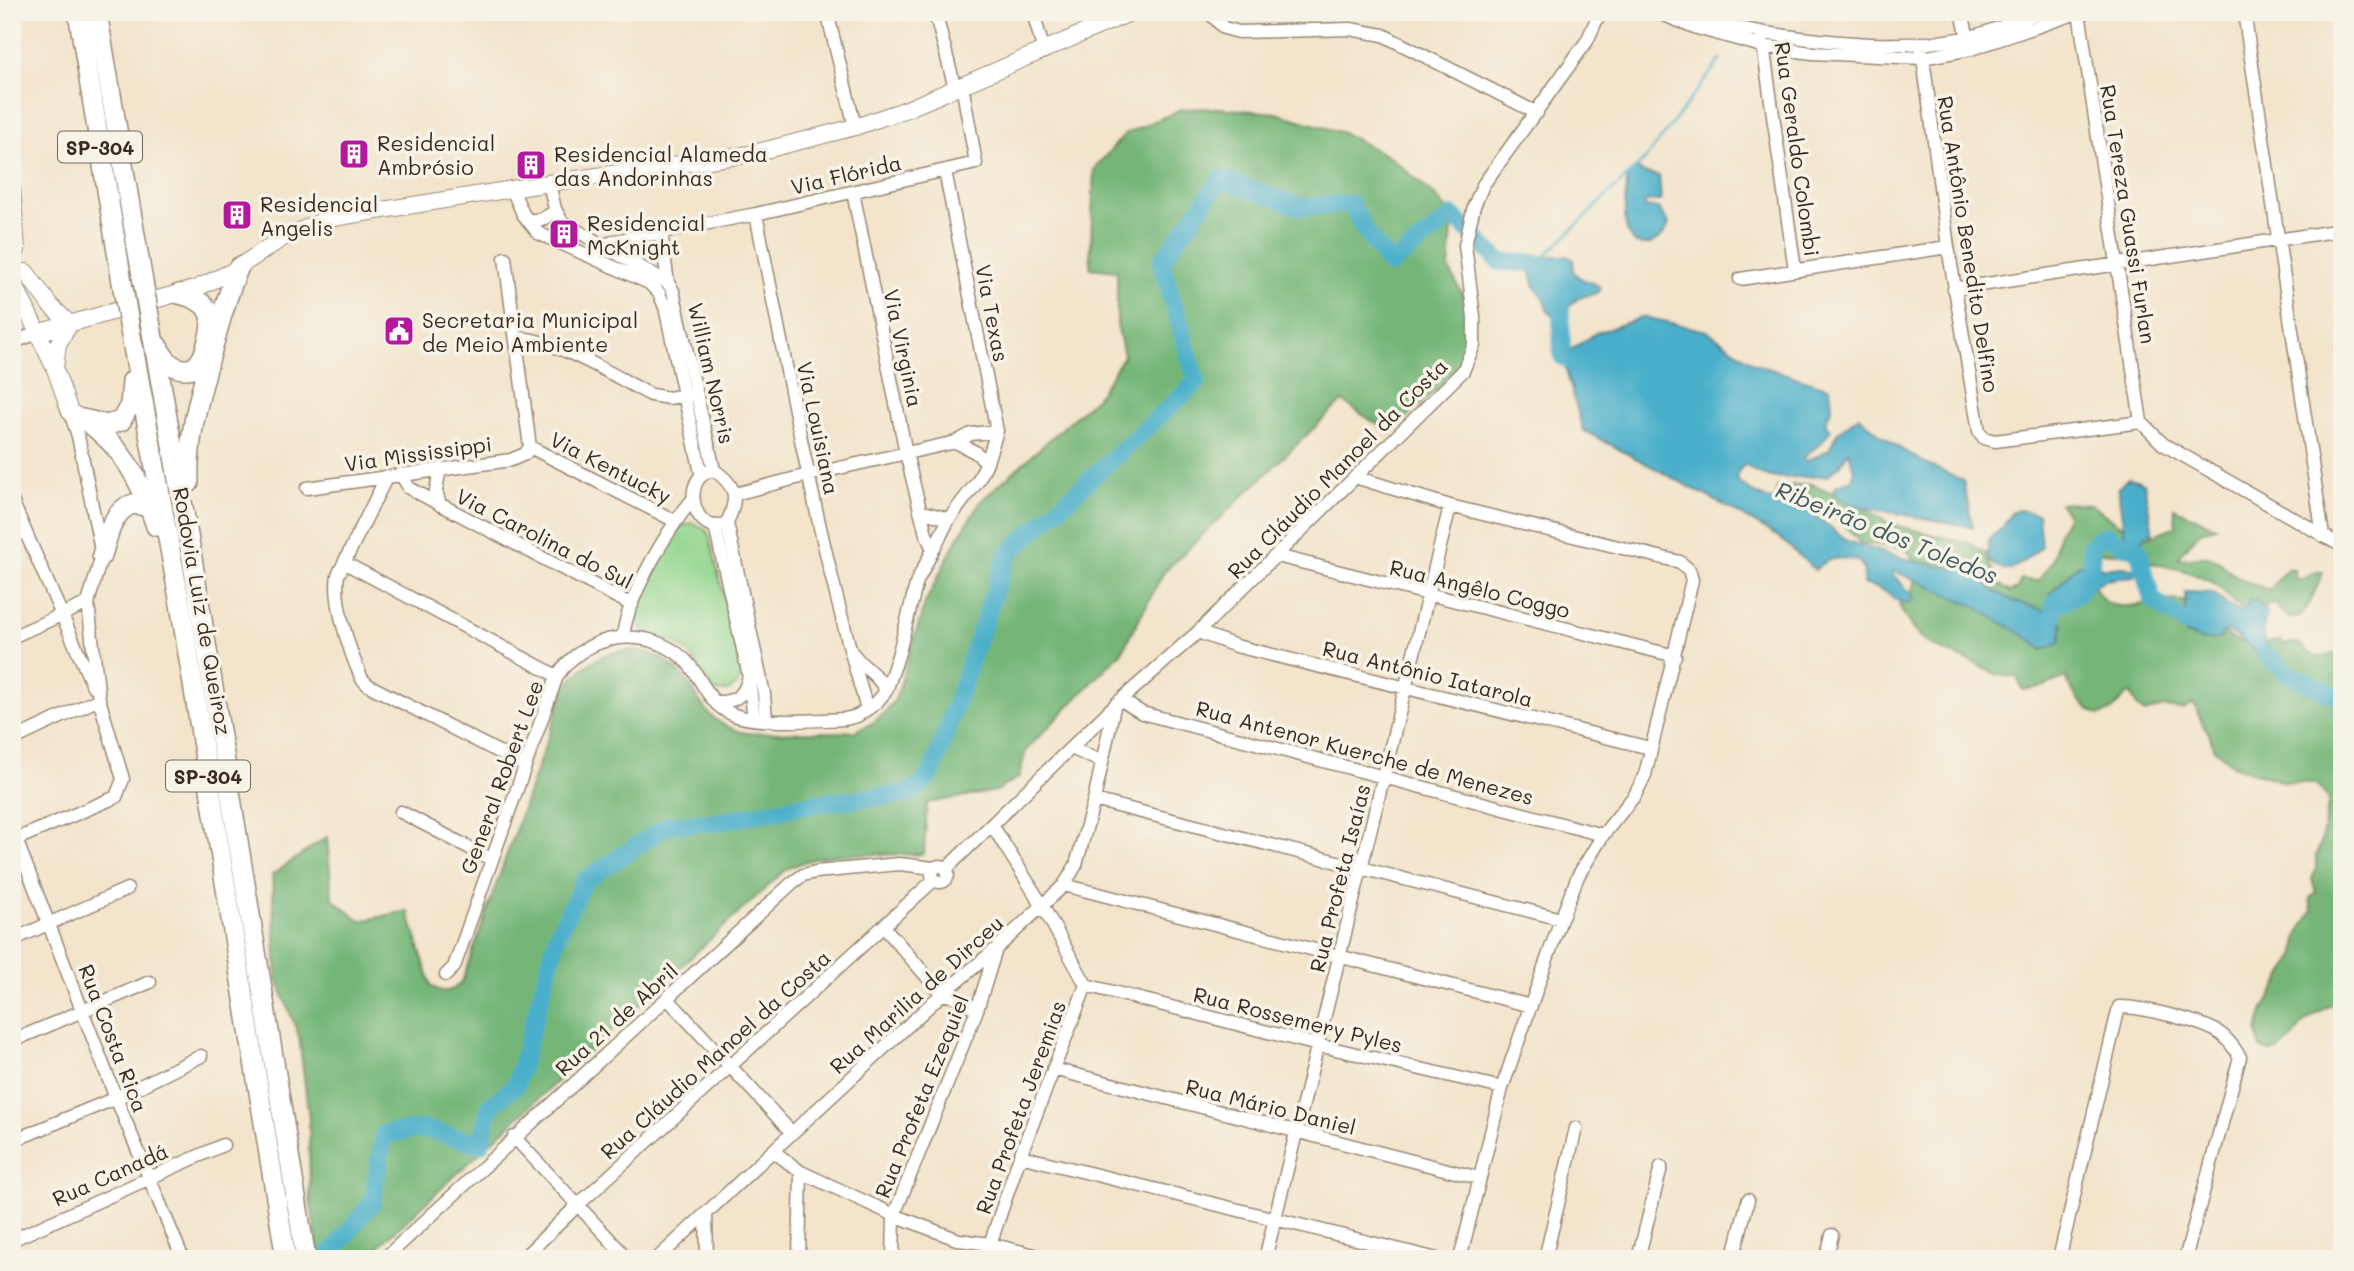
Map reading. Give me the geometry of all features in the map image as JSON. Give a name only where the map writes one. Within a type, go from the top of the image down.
[{"type":"highway","name":"Rodovia Luiz de Queiroz","points":[[78,12],[133,352],[180,604],[286,1259]]},
{"type":"highway","name":"Rodovia Luiz de Queiroz","points":[[97,12],[192,558],[306,1259]]},
{"type":"highway","points":[[192,558],[189,441],[193,417],[227,298],[239,267]]},
{"type":"highway","points":[[152,333],[163,356],[173,366],[186,370],[193,368],[203,358],[211,329],[204,295],[211,282],[222,285],[227,298]]},
{"type":"highway","points":[[179,294],[194,297],[208,309]]},
{"type":"highway","points":[[77,416],[107,425],[121,421],[127,413],[132,396],[133,352]]},
{"type":"highway","points":[[77,416],[107,437],[120,450],[140,482],[180,604]]},
{"type":"highway","points":[[102,555],[119,512],[133,504],[150,507]]},
{"type":"main road","points":[[37,333],[179,294],[211,282],[281,239],[327,219],[750,154],[855,127],[1044,52],[1131,13]]},
{"type":"main road","points":[[12,188],[14,250],[27,259],[17,276],[37,333],[77,416]]},
{"type":"main road","points":[[17,276],[70,324]]},
{"type":"main road","points":[[55,369],[58,344],[70,324]]},
{"type":"street","points":[[827,12],[855,127]]},
{"type":"street","points":[[935,12],[959,87]]},
{"type":"street","points":[[1034,12],[1044,52]]},
{"type":"street","points":[[1209,12],[1224,28],[1239,32],[1350,29],[1383,35],[1538,113]]},
{"type":"street","name":"Rua Cláudio Manoel da Costa","points":[[522,1259],[884,927],[937,873],[992,825],[1118,703],[1198,632],[1463,371],[1474,345],[1474,317],[1465,245],[1474,206],[1483,185],[1538,113],[1587,41],[1600,12]]},
{"type":"street","points":[[1656,12],[1811,40],[1921,43],[1969,43],[2041,12]]},
{"type":"street","points":[[1962,12],[1969,43]]},
{"type":"street","points":[[1677,15],[1697,28],[1762,46],[1812,53],[1923,58],[2079,12]]},
{"type":"street","name":"Rua Tereza Guassi Furlan","points":[[2079,12],[2141,422]]},
{"type":"street","points":[[2244,12],[2323,536]]},
{"type":"street","name":"Rua Geraldo Colombi","points":[[1762,33],[1795,270]]},
{"type":"street","name":"Rua Antônio Benedito Delfino","points":[[1921,43],[1954,289],[1979,431],[1984,438],[1995,441],[2141,422]]},
{"type":"street","name":"Via Flórida","points":[[602,246],[660,232],[756,215],[977,163],[967,110],[959,87]]},
{"type":"street","name":"Via Texas","points":[[945,171],[997,431],[988,462]]},
{"type":"street","points":[[512,189],[527,220],[559,217],[549,183]]},
{"type":"street","name":"Via Virginia","points":[[852,192],[906,453],[920,511],[933,548]]},
{"type":"street","name":"Via Louisiana","points":[[756,215],[808,475],[849,649],[867,709]]},
{"type":"street","name":"William Norris","points":[[559,217],[602,246],[615,260],[659,293],[714,470]]},
{"type":"street","name":"William Norris","points":[[527,220],[538,233],[553,241],[592,257],[615,260],[668,283],[673,291],[701,473]]},
{"type":"street","points":[[1954,289],[2342,230]]},
{"type":"street","points":[[660,232],[668,283]]},
{"type":"street","points":[[615,260],[629,240]]},
{"type":"street","points":[[592,257],[602,246]]},
{"type":"street","points":[[1740,279],[1948,247]]},
{"type":"street","points":[[505,258],[530,447]]},
{"type":"street","points":[[12,343],[37,333]]},
{"type":"street","points":[[516,338],[530,338],[549,344],[651,395],[669,398],[690,394]]},
{"type":"street","points":[[77,416],[78,436],[102,555],[88,603],[99,699]]},
{"type":"street","points":[[2141,422],[2163,444],[2342,546]]},
{"type":"street","points":[[735,494],[956,442],[971,434],[997,431]]},
{"type":"street","points":[[956,442],[988,462]]},
{"type":"street","name":"Via Mississippi","points":[[307,488],[512,460],[525,454],[530,447]]},
{"type":"street","name":"Via Kentucky","points":[[530,447],[675,521]]},
{"type":"street","name":"General Robert Lee","points":[[446,975],[454,967],[557,676],[571,658],[586,648],[610,639],[647,639],[684,659],[715,702],[730,713],[760,719],[845,719],[857,716],[886,691],[918,581],[949,519],[978,481],[988,462]]},
{"type":"street","points":[[440,469],[436,491],[440,505]]},
{"type":"street","points":[[624,637],[625,621],[632,604],[675,521],[693,499],[697,479],[701,473],[714,470],[730,484],[735,494],[735,505],[721,525],[748,672],[760,719]]},
{"type":"street","name":"Via Carolina do Sul","points":[[401,474],[409,488],[632,604]]},
{"type":"street","points":[[387,476],[338,575],[335,589],[362,678],[368,685],[524,765]]},
{"type":"street","points":[[1355,477],[1450,506],[1680,562],[1689,570],[1692,580],[1645,775],[1635,795],[1603,835],[1578,876],[1561,919],[1502,1088],[1460,1259]]},
{"type":"street","points":[[353,481],[362,488],[373,504]]},
{"type":"street","points":[[693,499],[698,513],[706,522],[721,525]]},
{"type":"street","points":[[12,501],[99,699],[123,779],[116,797],[13,837]]},
{"type":"street","name":"Rua Profeta Isaías","points":[[1265,1259],[1450,506]]},
{"type":"street","points":[[920,511],[949,519]]},
{"type":"street","points":[[675,521],[698,513]]},
{"type":"street","points":[[721,525],[759,671],[760,719]]},
{"type":"street","name":"Rua Angêlo Coggo","points":[[1277,556],[1675,656]]},
{"type":"street","points":[[345,562],[557,676]]},
{"type":"street","points":[[12,637],[88,603]]},
{"type":"street","name":"Rua Antônio Iatarola","points":[[1198,632],[1236,646],[1650,748]]},
{"type":"street","name":"Via Louisiana","points":[[849,649],[860,664],[880,681],[886,691]]},
{"type":"street","points":[[715,702],[724,703],[739,696],[747,684],[748,672]]},
{"type":"street","points":[[12,740],[99,699]]},
{"type":"street","name":"Rua Marilia de Dirceu","points":[[996,949],[1064,885],[1076,865],[1118,703]]},
{"type":"street","name":"Rua Antenor Kuerche de Menezes","points":[[1118,703],[1142,713],[1603,835]]},
{"type":"street","points":[[1071,748],[1102,762]]},
{"type":"street","points":[[1094,800],[1561,919]]},
{"type":"street","points":[[401,812],[491,859]]},
{"type":"street","name":"Rua Profeta Jeremias","points":[[985,1259],[1020,1156],[1086,985],[1042,905],[992,825]]},
{"type":"street","name":"Rua Costa Rica","points":[[13,837],[50,923],[148,1178],[183,1259]]},
{"type":"street","name":"Rua 21 de Abril","points":[[384,1259],[792,883],[816,872],[899,864],[937,873]]},
{"type":"street","points":[[1064,885],[1531,1006]]},
{"type":"street","points":[[12,940],[127,889]]},
{"type":"street","points":[[884,927],[942,995],[957,997],[977,1010]]},
{"type":"street","name":"Rua Profeta Ezequiel","points":[[893,1259],[894,1215],[977,1010],[985,967],[996,949]]},
{"type":"street","name":"Rua Marilia de Dirceu","points":[[657,1259],[942,995],[985,967]]},
{"type":"street","points":[[12,1041],[150,982]]},
{"type":"street","name":"Rua Rossemery Pyles","points":[[1086,985],[1318,1045],[1502,1088]]},
{"type":"street","points":[[668,999],[792,1133]]},
{"type":"street","points":[[2059,1259],[2119,1007],[2132,1007],[2173,1017],[2217,1031],[2234,1046],[2240,1057],[2185,1259]]},
{"type":"street","points":[[12,1141],[116,1098],[201,1056]]},
{"type":"street","name":"Rua Mário Daniel","points":[[1053,1069],[1479,1178]]},
{"type":"street","points":[[1545,1259],[1576,1128]]},
{"type":"street","points":[[514,1137],[628,1259]]},
{"type":"street","name":"Rua Canadá","points":[[12,1240],[223,1145]]},
{"type":"street","points":[[773,1151],[801,1172],[894,1215],[959,1240],[990,1244],[1051,1259]]},
{"type":"street","points":[[1020,1156],[1437,1259]]},
{"type":"street","points":[[1638,1259],[1661,1167]]},
{"type":"street","points":[[799,1259],[801,1172]]},
{"type":"street","points":[[1733,1259],[1748,1200]]},
{"type":"street","points":[[706,1214],[707,1259]]},
{"type":"street","points":[[1826,1259],[1832,1235]]},
{"type":"green space","points":[[1218,108],[1276,113],[1343,133],[1390,157],[1433,194],[1453,216],[1449,269],[1465,299],[1468,344],[1455,372],[1390,433],[1342,401],[1164,572],[1121,653],[1026,750],[1019,777],[996,791],[927,803],[924,854],[834,855],[800,863],[784,871],[365,1259],[320,1259],[310,1200],[309,1119],[299,1036],[277,980],[272,875],[327,837],[332,898],[360,921],[408,911],[431,986],[447,991],[462,982],[565,689],[588,665],[601,657],[631,650],[661,658],[684,677],[714,719],[742,732],[841,732],[855,731],[871,724],[896,698],[925,603],[954,545],[981,501],[1097,397],[1124,356],[1117,324],[1117,271],[1090,268],[1094,169],[1125,134],[1182,109]]},
{"type":"green space","points":[[1811,484],[1857,503],[1890,524],[1971,544],[1986,554],[1999,584],[2010,592],[2017,589],[2021,579],[2039,580],[2053,560],[2059,532],[2068,515],[2060,503],[2090,504],[2134,535],[2149,537],[2176,526],[2174,508],[2216,527],[2201,531],[2180,554],[2179,559],[2208,556],[2248,583],[2270,590],[2289,568],[2294,569],[2296,578],[2300,581],[2316,572],[2323,572],[2305,610],[2292,618],[2284,614],[2275,603],[2265,607],[2263,615],[2239,607],[2215,583],[2186,571],[2140,560],[2125,553],[2091,552],[2090,556],[2094,584],[2100,597],[2110,604],[2134,606],[2174,600],[2186,602],[2204,614],[2225,634],[2240,642],[2280,640],[2284,644],[2298,643],[2319,657],[2342,653],[2342,997],[2303,1023],[2292,1039],[2278,1051],[2269,1052],[2261,1048],[2257,1031],[2264,1009],[2296,954],[2298,935],[2312,911],[2310,898],[2316,893],[2312,879],[2329,799],[2315,783],[2284,782],[2234,766],[2213,748],[2209,733],[2194,704],[2183,709],[2163,707],[2145,713],[2138,708],[2132,695],[2128,694],[2111,711],[2100,715],[2079,700],[2066,677],[2042,687],[2023,690],[2016,676],[1996,674],[1927,642],[1912,628],[1899,605],[1911,591],[1917,572],[1906,548],[1860,543],[1831,514],[1816,508],[1791,507],[1775,501],[1777,487]]},
{"type":"green space","points":[[693,523],[705,529],[709,535],[742,671],[736,685],[723,691],[712,690],[694,659],[683,648],[644,632],[636,617],[637,606],[675,532],[681,526]]},
{"type":"water","points":[[1636,167],[1643,173],[1659,176],[1661,201],[1647,201],[1644,205],[1658,208],[1669,224],[1655,242],[1642,245],[1631,238],[1626,224],[1628,175]]},
{"type":"water","points":[[1534,256],[1567,256],[1574,260],[1573,271],[1576,275],[1601,288],[1599,292],[1578,299],[1564,313],[1553,317],[1547,310],[1545,299],[1535,287],[1528,263]]},
{"type":"water","points":[[1644,317],[1707,331],[1755,364],[1830,388],[1832,408],[1825,423],[1831,429],[1822,442],[1803,458],[1805,462],[1829,450],[1838,432],[1859,416],[1883,437],[1908,453],[1963,481],[1973,527],[1857,506],[1842,500],[1833,490],[1837,485],[1852,480],[1854,472],[1849,451],[1840,465],[1827,476],[1775,478],[1755,472],[1746,464],[1739,470],[1737,479],[1740,483],[1767,499],[1805,507],[1847,541],[1905,559],[1980,574],[1994,591],[2015,602],[2054,613],[2063,625],[2060,642],[2043,650],[2030,639],[1972,605],[1894,571],[1892,574],[1914,597],[1912,602],[1900,602],[1884,591],[1863,584],[1864,572],[1860,562],[1836,558],[1815,570],[1780,538],[1583,430],[1562,356],[1596,333]]},
{"type":"water","points":[[2128,478],[2144,484],[2153,533],[2146,535],[2138,549],[2126,547],[2118,488]]},
{"type":"water","points":[[2018,510],[2038,514],[2041,547],[2017,566],[2001,569],[1987,558],[1989,539],[2002,528],[2012,512]]},
{"type":"water","points":[[2079,564],[2107,568],[2129,567],[2138,571],[2133,576],[2105,580],[2066,602],[2054,603],[2050,594]]},
{"type":"water","points":[[2185,592],[2213,593],[2239,612],[2247,607],[2250,599],[2257,601],[2267,612],[2264,640],[2277,654],[2276,659],[2283,664],[2285,672],[2277,673],[2233,634],[2225,631],[2219,639],[2201,640],[2186,634]]},
{"type":"waterway","points":[[1544,257],[1647,157],[1721,59]]},
{"type":"waterway","name":"Ribeirão dos Toledos","points":[[314,1259],[331,1253],[372,1203],[384,1134],[424,1129],[481,1144],[490,1106],[516,1085],[558,934],[584,881],[668,825],[718,822],[809,804],[907,794],[923,784],[933,770],[1007,555],[1197,382],[1161,262],[1221,179],[1301,207],[1351,204],[1365,231],[1390,265],[1453,216],[1500,262],[1536,263],[1560,283],[1562,356],[1582,369]]},
{"type":"waterway","name":"Ribeirão dos Toledos","points":[[2036,618],[2047,622],[2052,620],[2054,603],[2064,601],[2080,590],[2089,574],[2091,545],[2107,535],[2126,547],[2138,549],[2152,599],[2185,623],[2209,624]]},
{"type":"waterway","name":"Ribeirão dos Toledos","points":[[2267,655],[2285,672],[2342,699]]},
{"type":"place","name":"Residencial Ambrósio","points":[[354,154]]},
{"type":"place","name":"Residencial Alameda das Andorinhas","points":[[531,165]]},
{"type":"place","name":"Residencial Angelis","points":[[237,215]]},
{"type":"place","name":"Residencial McKnight","points":[[564,234]]},
{"type":"place","name":"Secretaria Municipal de Meio Ambiente","points":[[399,331]]}]
